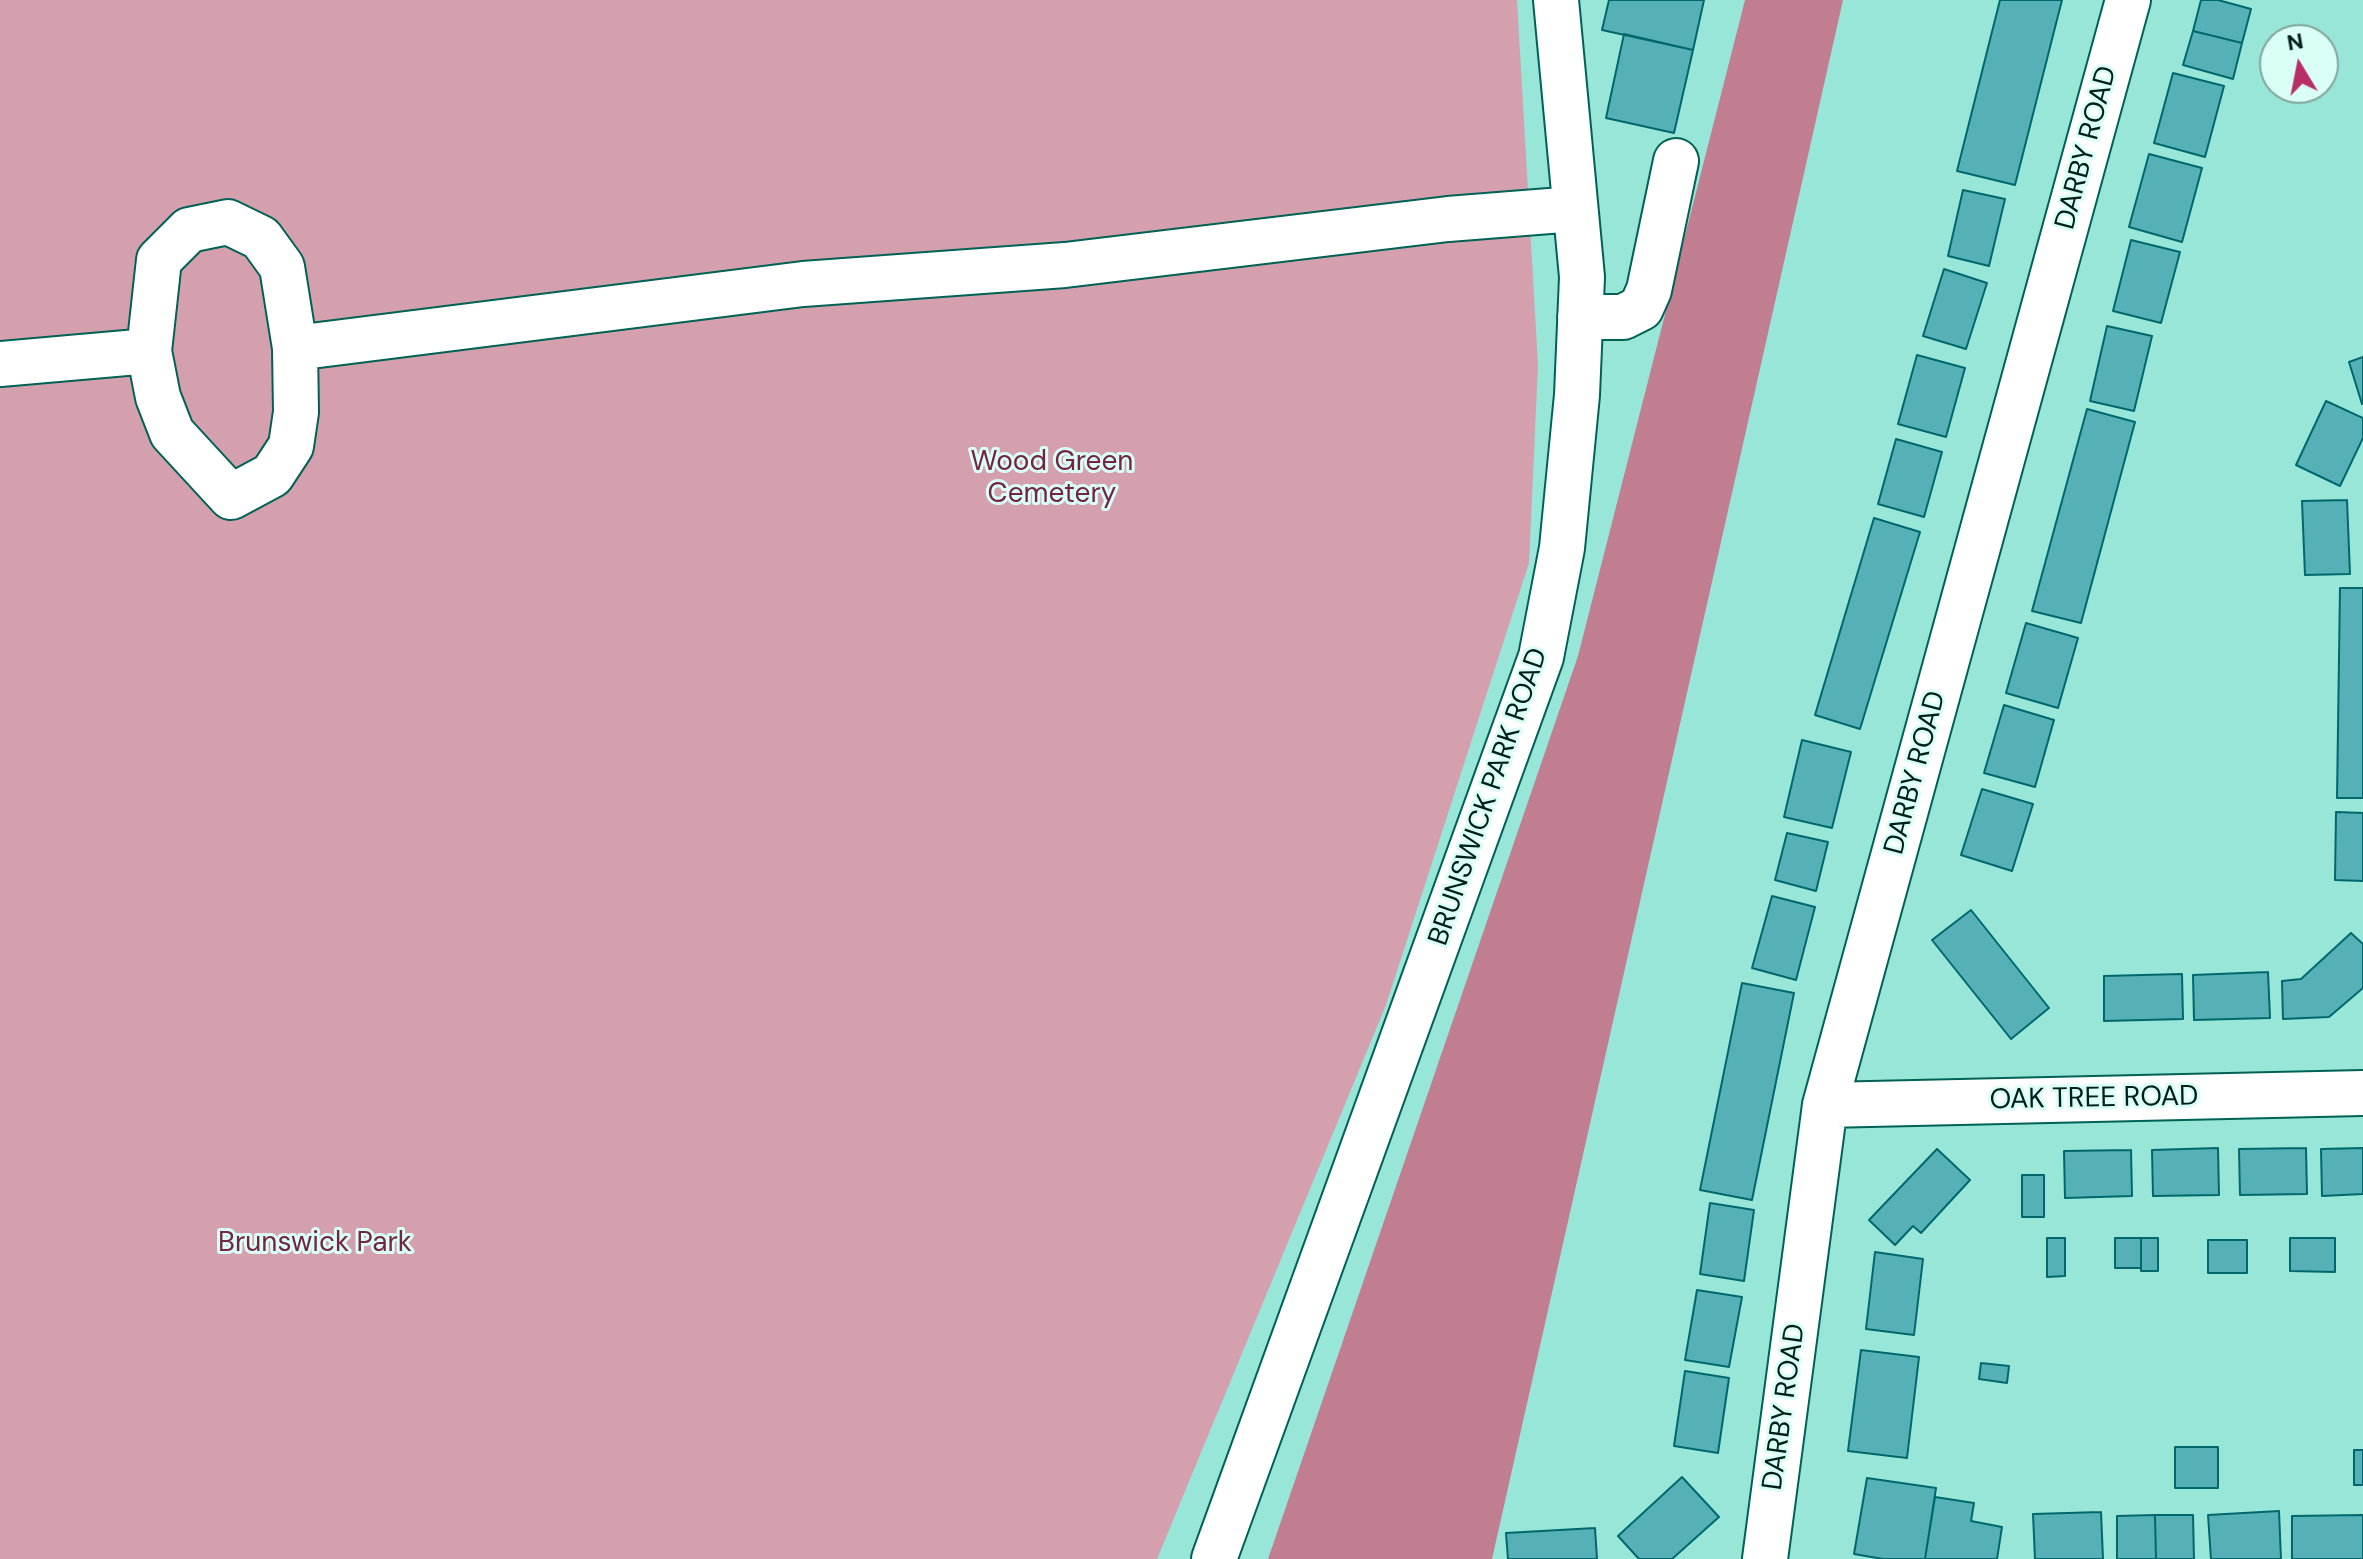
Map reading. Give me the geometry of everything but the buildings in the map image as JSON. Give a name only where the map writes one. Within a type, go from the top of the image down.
[{"type":"street","name":"BRUNSWICK PARK ROAD","points":[[1214,1559],[1541,657],[1562,548],[1577,395],[1582,277],[1556,0]]},
{"type":"street","name":"DARBY ROAD","points":[[1765,1559],[1825,1105],[2128,0]]},
{"type":"street","points":[[1580,317],[1623,317],[1641,308],[1649,290],[1676,161]]},
{"type":"street","points":[[295,348],[803,284],[1065,265],[1448,219],[1575,209]]},
{"type":"street","points":[[228,222],[261,238],[282,267],[295,348],[296,412],[291,446],[272,475],[231,497],[172,433],[158,397],[149,351],[159,260],[189,230],[228,222]]},
{"type":"street","points":[[0,364],[149,351]]},
{"type":"street","name":"OAK TREE ROAD","points":[[1825,1105],[2363,1093]]},
{"type":"green space","name":"Wood Green Cemetery","points":[[0,0],[1517,0],[1538,365],[1529,563],[1386,1005],[1157,1559],[0,1559]]},
{"type":"shaded area","points":[[1745,0],[1843,0],[1492,1559],[1268,1559],[1578,656]]},
{"type":"park label","name":"Brunswick Park","points":[[315,1244]]}]
